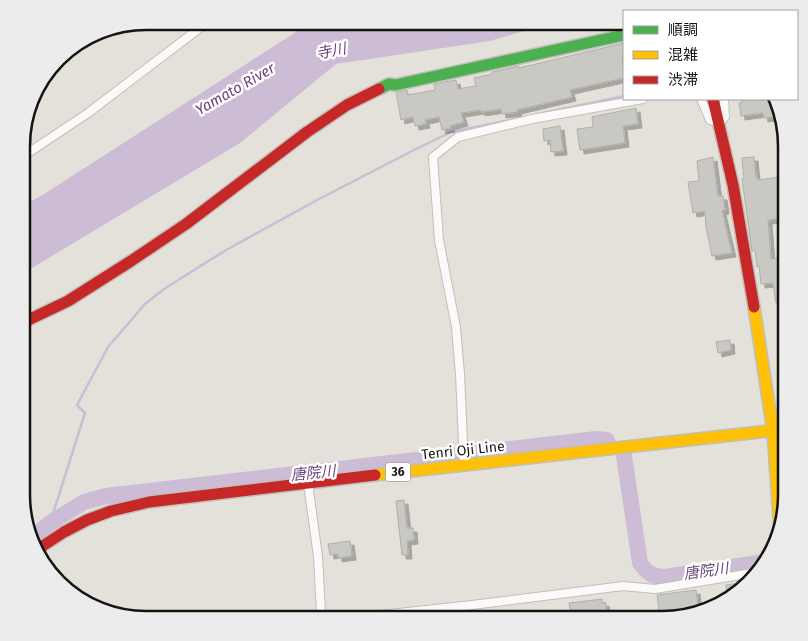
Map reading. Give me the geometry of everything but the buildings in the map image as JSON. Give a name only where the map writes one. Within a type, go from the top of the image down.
[{"type":"street","points":[[30,152],[88,113],[197,30]]},
{"type":"street","points":[[30,319],[68,302],[131,261],[186,224],[307,132],[347,105],[389,84],[395,85],[623,35]]},
{"type":"street","points":[[464,465],[456,326],[439,240],[432,157],[458,137],[532,119],[637,100]]},
{"type":"street","points":[[702,100],[710,120],[718,123]]},
{"type":"street","points":[[713,100],[733,185],[765,374],[773,431],[778,502]]},
{"type":"street","points":[[718,123],[724,117],[724,100]]},
{"type":"street","name":"Tenri Oji Line","points":[[42,546],[66,530],[102,514],[161,499],[778,430]]},
{"type":"street","points":[[308,482],[318,557],[321,611]]},
{"type":"street","points":[[417,611],[623,586],[655,589],[746,574]]},
{"type":"water","points":[[299,30],[527,30],[490,41],[336,64],[240,143],[30,269],[30,202]]},
{"type":"waterway","points":[[538,114],[623,96]]},
{"type":"waterway","points":[[50,523],[85,413],[77,405],[108,347],[145,304],[164,289],[226,250],[416,149],[451,132],[525,117]]},
{"type":"waterway","name":"唐院川","points":[[37,534],[50,523],[84,502],[106,496],[596,439],[607,440]]},
{"type":"waterway","name":"唐院川","points":[[624,456],[640,563],[648,572],[665,577],[755,564]]},
{"type":"traffic: fast","points":[[379,89],[389,84],[395,85],[623,35]]},
{"type":"traffic: slow","points":[[754,307],[773,431],[778,502]]},
{"type":"traffic: slow","points":[[375,475],[778,430]]},
{"type":"traffic: jam","points":[[30,319],[68,301],[131,261],[186,224],[307,132],[347,105],[379,89]]},
{"type":"traffic: jam","points":[[713,100],[733,185],[754,307]]},
{"type":"traffic: jam","points":[[42,546],[87,520],[111,511],[149,502],[375,475]]},
{"type":"water label","name":"寺川","points":[[331,51]]},
{"type":"water label","name":"Yamato River","points":[[235,89]]}]
